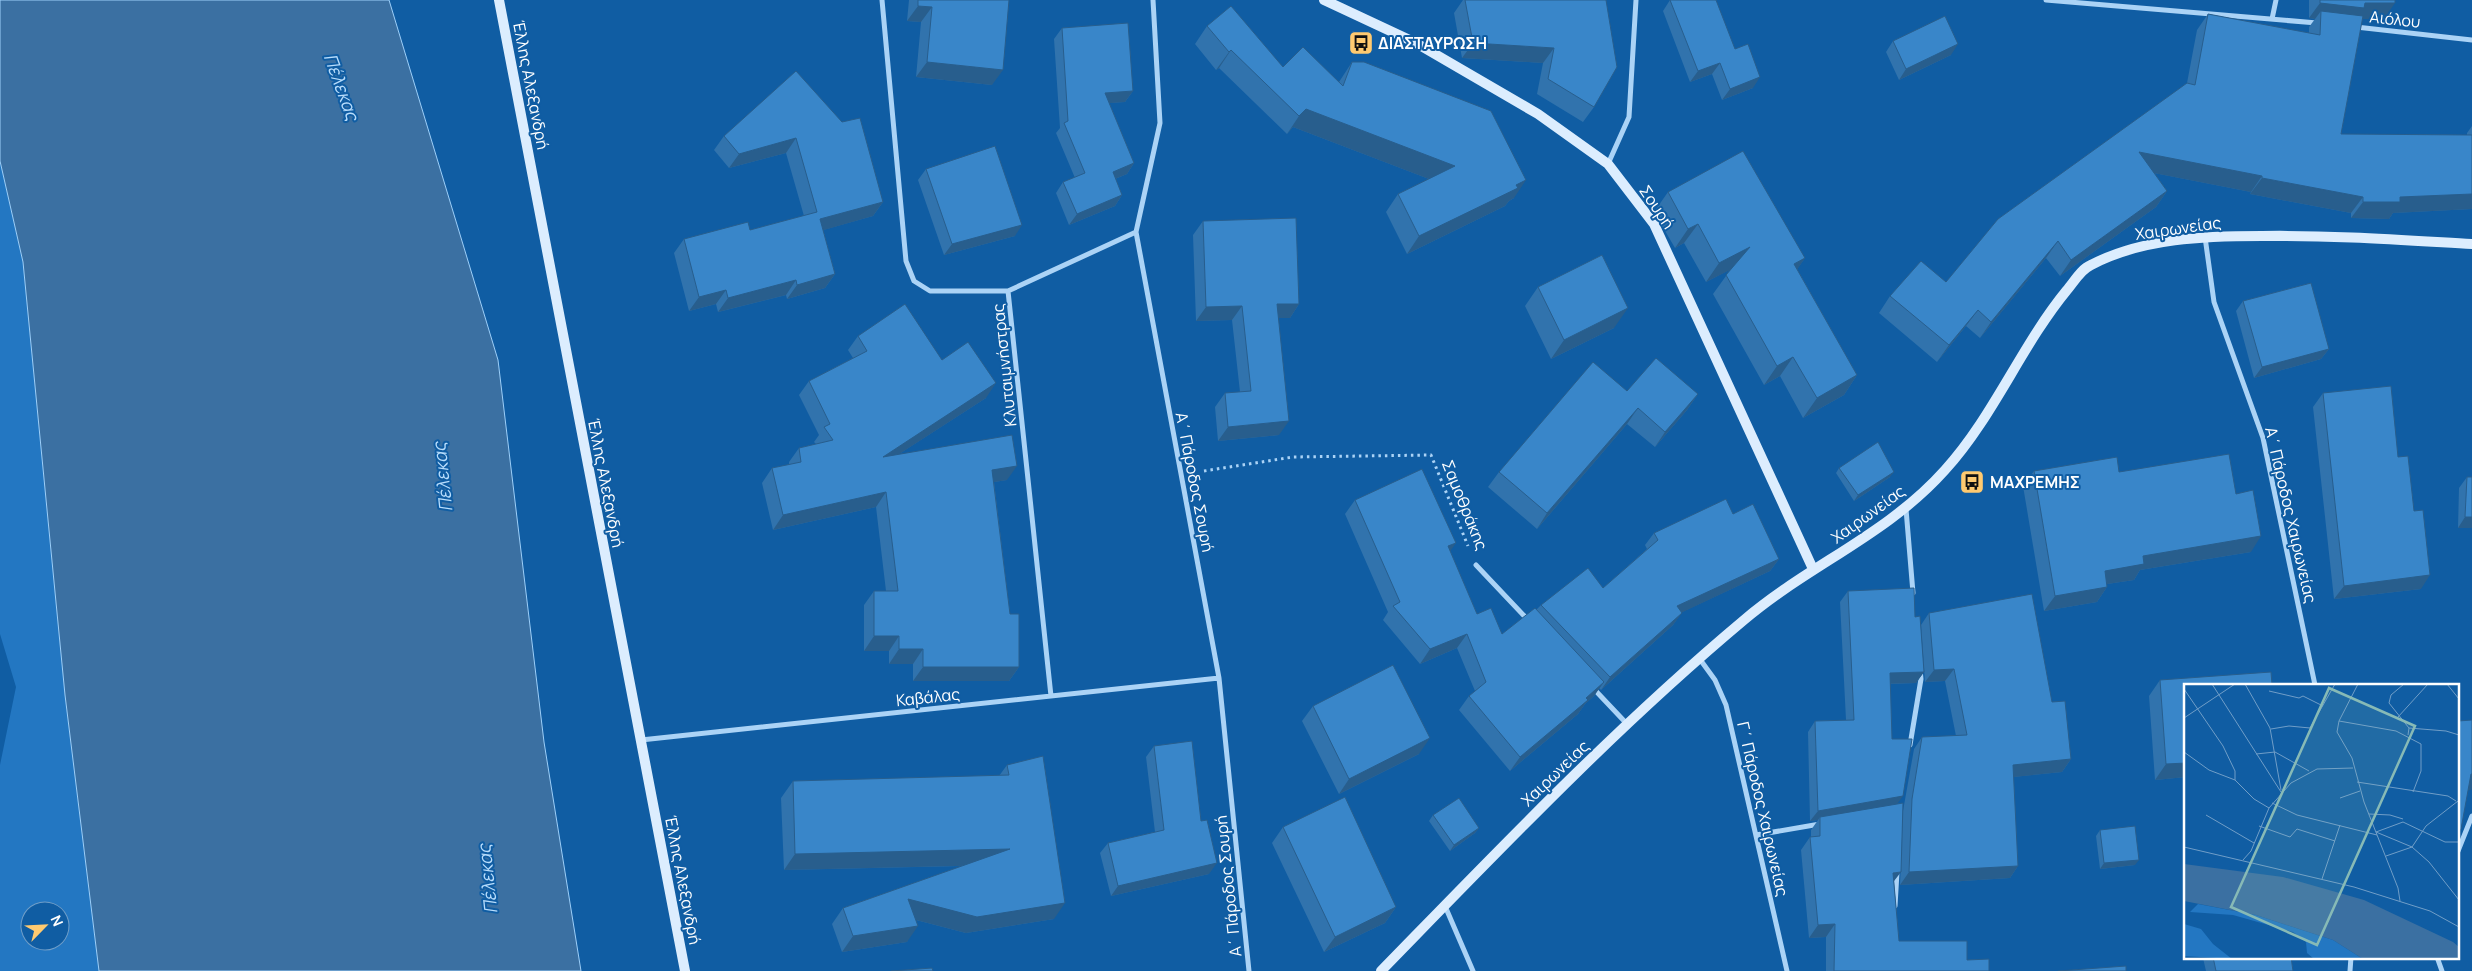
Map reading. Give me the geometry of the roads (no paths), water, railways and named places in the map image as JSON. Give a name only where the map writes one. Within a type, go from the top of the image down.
[{"type":"street","name":"Έλλης Αλεξανδρή","points":[[499,0],[685,971]]},
{"type":"street","name":"Κλυταιμνήστρας","points":[[882,0],[906,261],[914,281],[930,291],[1008,291],[1051,696]]},
{"type":"street","name":"Α΄ Πάροδος Σουρή","points":[[1153,0],[1160,123],[1136,232],[1219,678],[1249,971]]},
{"type":"street","name":"Σουρή","points":[[1324,0],[1416,43],[1538,114],[1608,164],[1654,224],[1814,569]]},
{"type":"street","points":[[1608,164],[1629,117],[1636,0]]},
{"type":"street","points":[[2046,0],[2320,24]]},
{"type":"street","points":[[2272,19],[2276,0]]},
{"type":"street","name":"Αιόλου","points":[[2348,27],[2472,40]]},
{"type":"street","points":[[1008,291],[1136,232]]},
{"type":"street","name":"Χαιρωνείας","points":[[1382,971],[1542,805],[1699,658],[1778,593],[1906,509],[1954,459],[1980,422],[2048,313],[2087,266],[2136,248],[2205,236],[2321,236],[2472,244]]},
{"type":"street","name":"Α΄ Πάροδος Χαιρωνείας","points":[[2205,236],[2214,302],[2263,438],[2315,684]]},
{"type":"street","points":[[1906,509],[1914,604]]},
{"type":"street","name":"Σαμοθράκης","points":[[1476,565],[1535,628]]},
{"type":"street","name":"Γ΄ Πάροδος Χαιρωνείας","points":[[1699,658],[1715,680],[1726,705],[1787,971]]},
{"type":"street","points":[[1908,754],[1921,679],[1919,660]]},
{"type":"street","name":"Καβάλας","points":[[640,740],[1219,678]]},
{"type":"street","points":[[1588,683],[1628,725]]},
{"type":"street","points":[[2460,846],[2472,816]]},
{"type":"street","points":[[1756,835],[1823,824]]},
{"type":"street","points":[[1896,915],[1897,868]]},
{"type":"street","points":[[1445,906],[1473,971]]},
{"type":"street","points":[[2350,971],[2351,958]]},
{"type":"street","points":[[2437,958],[2442,971]]},
{"type":"water","name":"Πέλεκας","points":[[0,0],[389,0],[498,360],[544,742],[581,971],[99,971],[65,695],[23,262],[0,161]]},
{"type":"place","name":"ΔΙΑΣΤΑΥΡΩΣΗ","points":[[1361,43]]},
{"type":"place","name":"ΜΑΧΡΕΜΗΣ","points":[[1972,482]]}]
